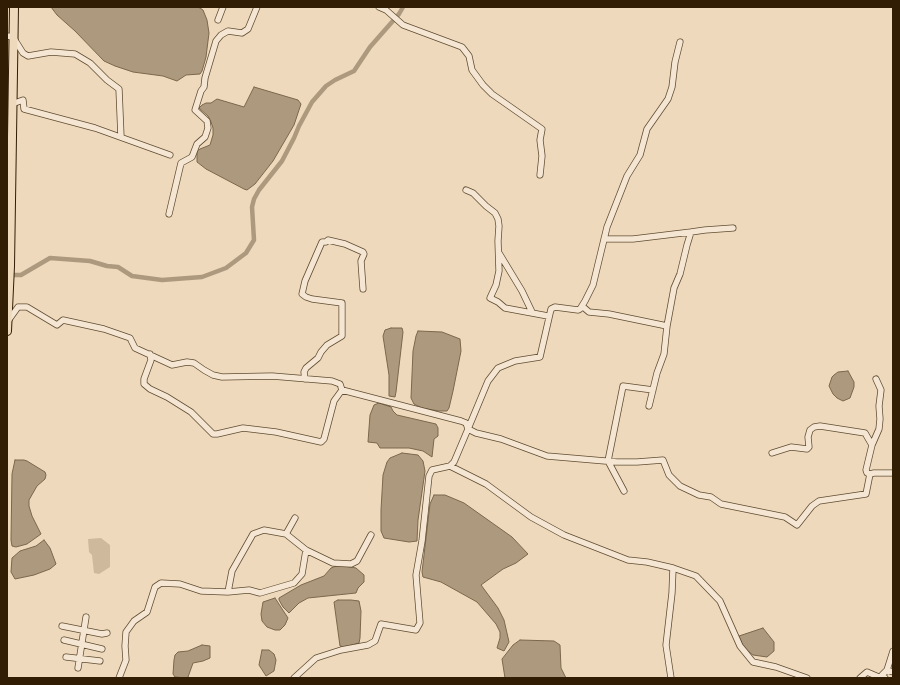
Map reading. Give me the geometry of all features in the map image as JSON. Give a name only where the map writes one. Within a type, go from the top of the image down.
[{"type":"highway","points":[[7,331],[10,266],[12,104],[10,36],[14,7]]},
{"type":"street","points":[[218,20],[223,7]]},
{"type":"street","points":[[168,214],[181,163],[192,157],[197,144],[205,137],[208,128],[207,121],[194,110],[204,87],[205,78],[216,41],[221,35],[228,32],[242,32],[248,29],[257,7]]},
{"type":"street","points":[[379,7],[386,10],[403,25],[462,47],[469,56],[472,70],[483,86],[542,129],[540,140],[542,156],[540,175]]},
{"type":"street","points":[[10,36],[23,53],[28,56],[51,52],[75,54],[90,63],[107,80],[120,89],[121,136]]},
{"type":"street","points":[[294,678],[316,658],[341,650],[368,645],[374,641],[381,624],[416,630],[420,623],[416,575],[422,541],[429,476],[432,470],[450,466],[454,462],[488,381],[498,368],[515,361],[540,357],[547,328],[548,316],[552,308],[574,310],[580,309],[582,306],[593,285],[604,239],[627,176],[640,154],[647,129],[668,99],[672,87],[675,62],[680,42]]},
{"type":"street","points":[[12,104],[23,100],[24,108],[121,136],[170,155]]},
{"type":"street","points":[[466,190],[473,193],[483,204],[495,213],[498,219],[499,263],[496,285],[490,298],[505,308],[548,316]]},
{"type":"street","points":[[604,239],[633,239],[733,228]]},
{"type":"street","points":[[649,406],[664,354],[667,326],[674,288],[680,274],[691,232]]},
{"type":"street","points":[[305,379],[304,372],[306,368],[318,358],[327,345],[342,336],[342,303],[312,299],[302,294],[305,280],[322,242],[326,242],[328,240],[345,244],[364,254],[361,261],[363,289]]},
{"type":"street","points":[[499,252],[522,291],[532,312]]},
{"type":"street","points":[[582,306],[589,312],[609,314],[667,326]]},
{"type":"street","points":[[7,323],[18,307],[27,307],[57,325],[63,320],[104,329],[130,338],[135,348],[172,365],[187,362],[194,363],[213,375],[222,377],[272,376],[332,381],[340,384],[342,390]]},
{"type":"street","points":[[150,354],[151,360],[144,379],[144,384],[150,389],[167,397],[191,412],[213,434],[243,428],[276,432],[321,442],[324,439],[334,402],[342,390]]},
{"type":"street","points":[[870,474],[867,473],[866,470],[872,445],[879,429],[880,419],[879,406],[881,390],[876,379]]},
{"type":"street","points":[[624,491],[608,461],[623,386],[653,390]]},
{"type":"street","points":[[342,390],[460,420],[466,423],[468,428],[476,433],[501,439],[547,456],[608,461],[637,462],[663,460],[669,475],[680,486],[699,495],[711,497],[721,504],[760,511],[785,518],[797,525],[812,506],[819,501],[866,494],[870,474]]},
{"type":"street","points":[[772,453],[791,447],[807,449],[809,447],[808,437],[810,430],[814,427],[820,426],[831,429],[865,433],[872,445]]},
{"type":"street","points":[[450,466],[486,484],[531,517],[564,535],[628,560],[647,562],[673,568],[696,576],[720,601],[740,646],[753,662],[776,667],[807,678]]},
{"type":"street","points":[[870,474],[893,473]]},
{"type":"street","points":[[286,534],[295,518]]},
{"type":"street","points":[[228,592],[232,572],[253,534],[264,530],[286,534],[306,550],[333,563],[351,564],[357,561],[371,535]]},
{"type":"street","points":[[119,678],[126,660],[126,632],[134,621],[147,612],[155,587],[161,583],[180,584],[201,591],[228,592],[248,590],[260,593],[294,583],[302,574],[306,550]]},
{"type":"street","points":[[671,678],[666,645],[672,593],[673,568]]},
{"type":"street","points":[[78,668],[86,617]]},
{"type":"street","points":[[62,626],[102,634],[107,633]]},
{"type":"street","points":[[64,640],[82,643],[102,649]]},
{"type":"street","points":[[885,678],[882,676],[890,671],[893,651]]},
{"type":"street","points":[[66,657],[100,660]]},
{"type":"street","points":[[860,678],[867,672],[881,678]]},
{"type":"shaded area","points":[[51,7],[200,8],[203,10],[207,20],[209,33],[206,57],[202,71],[200,74],[186,75],[177,81],[163,76],[133,72],[115,66],[104,61],[57,15]]},
{"type":"shaded area","points":[[254,87],[298,100],[301,104],[294,125],[273,161],[255,184],[247,190],[206,169],[197,162],[197,151],[210,145],[213,135],[213,128],[208,116],[199,108],[206,103],[211,103],[217,99],[244,107]]},
{"type":"shaded area","points":[[391,328],[402,328],[403,332],[395,397],[389,396],[389,375],[383,336],[385,330]]},
{"type":"shaded area","points":[[418,331],[442,332],[460,339],[461,351],[453,391],[447,411],[422,408],[414,404],[411,398],[413,351]]},
{"type":"shaded area","points":[[848,371],[854,382],[854,387],[850,398],[843,401],[833,394],[829,386],[834,375],[838,372]]},
{"type":"shaded area","points":[[379,403],[391,407],[397,415],[436,424],[438,428],[438,436],[434,439],[432,457],[423,451],[409,448],[380,448],[377,443],[368,442],[370,415],[374,405]]},
{"type":"shaded area","points":[[402,453],[418,455],[423,461],[425,471],[418,520],[417,541],[409,542],[384,538],[381,531],[383,475],[387,462],[390,458]]},
{"type":"shaded area","points":[[15,460],[27,461],[45,472],[46,475],[45,479],[37,486],[29,500],[32,516],[41,534],[27,544],[16,547],[12,546],[11,540],[12,474]]},
{"type":"shaded area","points":[[434,495],[445,495],[464,503],[512,537],[528,554],[516,563],[503,569],[481,585],[498,608],[504,620],[509,642],[504,651],[497,648],[500,632],[496,624],[477,602],[441,582],[423,577],[422,572],[430,504]]},
{"type":"shaded area","points":[[101,538],[110,545],[110,567],[99,574],[94,573],[92,555],[89,552],[88,539]]},
{"type":"shaded area","points":[[44,540],[50,548],[56,564],[50,569],[34,575],[15,579],[11,572],[12,558],[20,551],[36,546]]},
{"type":"shaded area","points":[[339,565],[356,568],[364,575],[364,582],[358,588],[356,593],[308,598],[299,603],[289,613],[283,607],[279,598],[301,585],[324,576],[331,568]]},
{"type":"shaded area","points":[[275,598],[288,618],[285,625],[280,630],[267,627],[262,621],[261,614],[263,602]]},
{"type":"shaded area","points":[[338,600],[359,601],[361,611],[359,643],[345,647],[340,646],[334,602]]},
{"type":"shaded area","points":[[763,628],[774,642],[774,651],[767,657],[753,655],[743,647],[739,636]]},
{"type":"shaded area","points":[[520,640],[554,641],[560,645],[561,668],[566,678],[505,678],[502,659],[513,645]]},
{"type":"shaded area","points":[[202,645],[210,646],[210,658],[193,663],[188,677],[175,677],[173,674],[175,655],[178,652],[188,651]]},
{"type":"shaded area","points":[[262,650],[269,650],[274,654],[276,660],[274,671],[266,676],[259,665]]},
{"type":"waterway","points":[[8,275],[21,275],[50,258],[90,261],[107,266],[118,267],[132,276],[162,280],[202,277],[226,268],[246,253],[254,240],[252,207],[254,199],[259,190],[282,161],[312,102],[326,86],[354,71],[370,47],[399,14],[403,7]]}]
